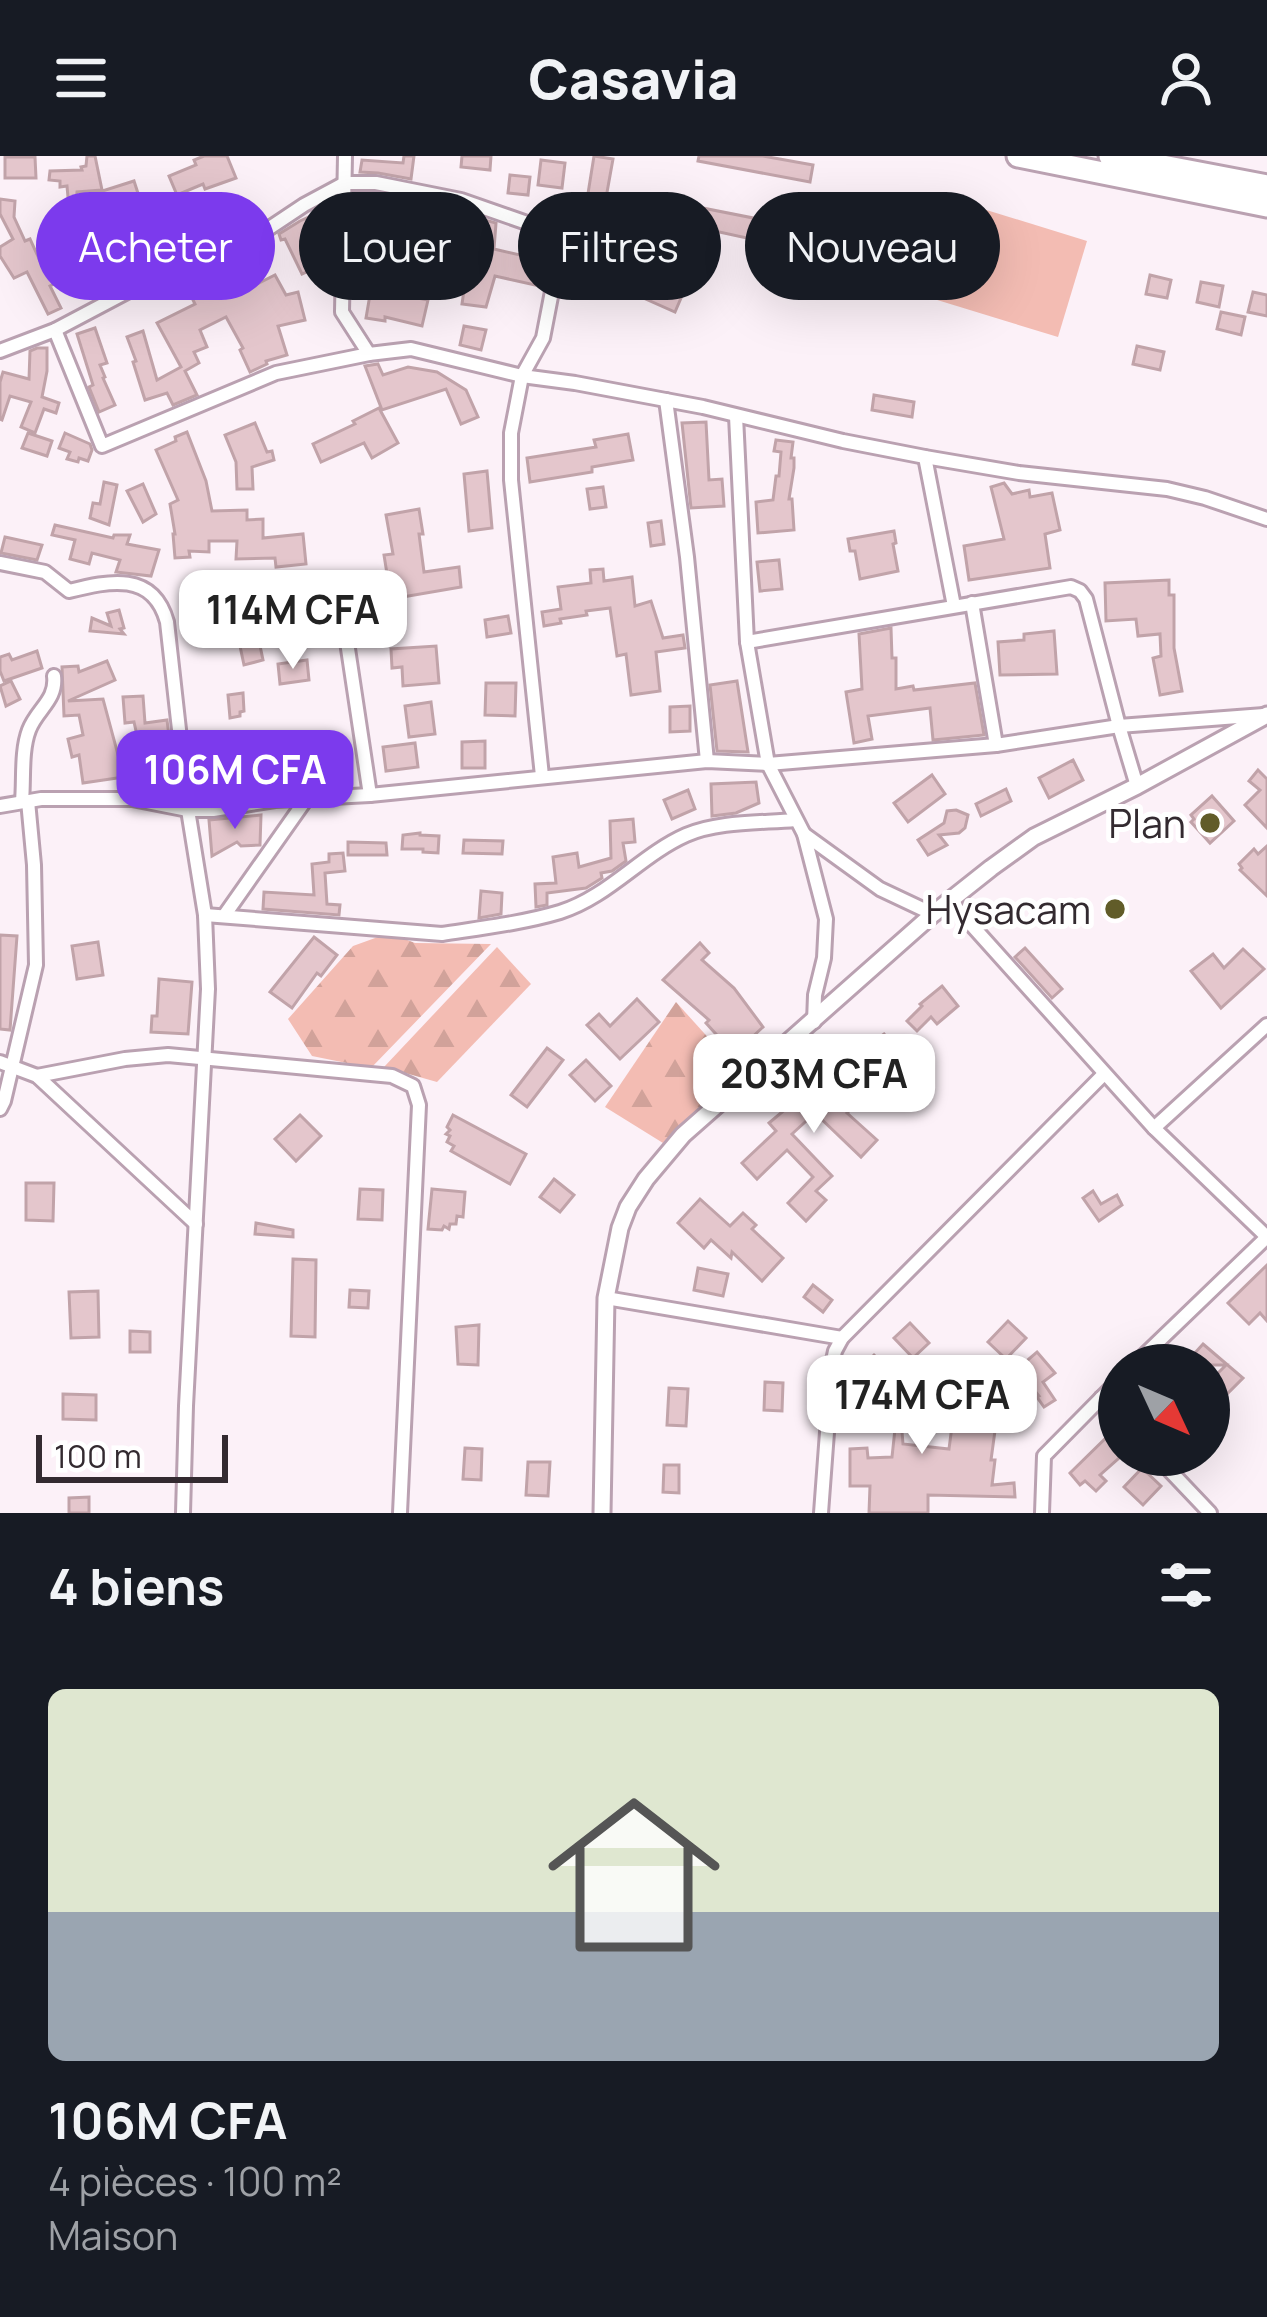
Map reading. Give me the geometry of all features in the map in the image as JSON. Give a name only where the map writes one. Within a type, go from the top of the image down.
[{"type":"main road","points":[[1018,156],[1267,206]]},
{"type":"main road","points":[[1110,156],[1267,186]]},
{"type":"street","points":[[345,156],[342,312],[369,354]]},
{"type":"street","points":[[0,351],[55,330],[160,274],[259,235],[345,183],[376,183],[460,200],[547,230],[560,250],[552,297],[543,338],[522,376],[511,433],[511,480],[542,776]]},
{"type":"street","points":[[55,330],[102,446],[277,373],[411,349],[925,457],[1167,489],[1267,519]]},
{"type":"street","points":[[666,400],[707,761]]},
{"type":"street","points":[[736,416],[747,642],[769,764],[804,834],[826,919],[814,1023]]},
{"type":"street","points":[[925,457],[954,606]]},
{"type":"street","points":[[0,562],[45,572],[69,591],[108,581],[145,589],[163,605],[167,622],[188,810],[206,915],[208,989],[183,1513]]},
{"type":"street","points":[[338,582],[370,795]]},
{"type":"street","points":[[747,642],[1071,587],[1081,590],[1138,786]]},
{"type":"street","points":[[971,603],[996,745]]},
{"type":"street","points":[[0,1108],[6,1065],[36,965],[34,866],[25,801],[27,736],[53,695],[54,676]]},
{"type":"street","points":[[0,806],[25,801],[132,799],[188,810],[236,808],[274,800],[370,795],[707,761],[769,764],[996,745],[1119,726],[1267,715]]},
{"type":"street","points":[[602,1513],[606,1298],[620,1228],[646,1179],[683,1136],[933,914],[1034,837],[1267,715]]},
{"type":"street","points":[[224,916],[307,798]]},
{"type":"street","points":[[206,915],[442,934],[480,928],[562,912],[690,833],[795,820]]},
{"type":"street","points":[[804,834],[880,889],[933,914]]},
{"type":"street","points":[[950,901],[1154,1128],[1267,1237],[1156,1344]]},
{"type":"street","points":[[1154,1128],[1267,1024]]},
{"type":"street","points":[[37,1076],[168,1055],[392,1076],[413,1086],[419,1105],[400,1513]]},
{"type":"street","points":[[6,1065],[37,1076],[196,1224]]},
{"type":"street","points":[[821,1513],[832,1365],[842,1338],[1104,1074]]},
{"type":"street","points":[[606,1298],[842,1338]]},
{"type":"street","points":[[1042,1513],[1045,1456],[1098,1399]]},
{"type":"street","points":[[1175,1476],[1210,1513]]},
{"type":"green space","points":[[1000,214],[1087,241],[1058,337],[937,300],[1000,300]]},
{"type":"green space","points":[[389,933],[415,943],[491,944],[371,1068],[312,1056],[288,1019],[353,946]]},
{"type":"green space","points":[[497,947],[531,984],[437,1082],[384,1067]]},
{"type":"green space","points":[[676,1002],[741,1074],[663,1143],[605,1107]]},
{"type":"building","points":[[87,156],[95,156],[102,190],[68,192],[60,181],[49,180],[50,171],[86,166]]},
{"type":"building","points":[[227,156],[236,178],[205,189],[203,184],[176,192],[169,176],[196,165],[194,160]]},
{"type":"building","points":[[404,156],[414,156],[411,179],[360,172],[362,160],[403,163]]},
{"type":"building","points":[[462,156],[491,156],[490,170],[461,167]]},
{"type":"building","points":[[594,156],[613,159],[607,192],[588,192]]},
{"type":"building","points":[[699,156],[763,156],[813,165],[810,182],[698,161]]},
{"type":"building","points":[[5,157],[35,157],[36,178],[5,178]]},
{"type":"building","points":[[541,160],[565,163],[562,188],[538,185]]},
{"type":"building","points":[[510,175],[530,177],[528,192],[508,193]]},
{"type":"building","points":[[134,181],[138,192],[99,192]]},
{"type":"building","points":[[0,199],[15,201],[14,217],[25,241],[30,239],[36,252],[36,290],[27,272],[14,278],[0,256],[0,247],[13,239],[0,214]]},
{"type":"building","points":[[721,212],[745,216],[745,238],[721,232]]},
{"type":"building","points":[[299,222],[299,268],[285,239],[279,234]]},
{"type":"building","points":[[494,249],[518,254],[518,281],[495,276]]},
{"type":"building","points":[[275,275],[286,295],[298,292],[305,320],[278,326],[287,355],[250,372],[226,317],[200,330],[207,347],[194,352],[199,363],[185,371],[197,395],[173,405],[167,393],[145,400],[127,337],[143,331],[157,380],[181,367],[157,323],[195,304],[193,300],[275,300]]},
{"type":"building","points":[[1150,275],[1171,280],[1167,298],[1146,294]]},
{"type":"building","points":[[1201,282],[1223,286],[1219,307],[1197,302]]},
{"type":"building","points":[[1253,292],[1267,295],[1267,316],[1248,312]]},
{"type":"building","points":[[41,300],[57,300],[61,308],[48,314]]},
{"type":"building","points":[[369,300],[428,300],[422,326],[385,317],[385,321],[366,318]]},
{"type":"building","points":[[463,300],[488,300],[486,307],[462,304]]},
{"type":"building","points":[[648,300],[680,300],[675,312]]},
{"type":"building","points":[[1221,312],[1245,317],[1241,335],[1217,329]]},
{"type":"building","points":[[464,326],[486,330],[481,350],[460,345]]},
{"type":"building","points":[[95,328],[107,363],[100,365],[103,378],[115,405],[99,412],[77,334]]},
{"type":"building","points":[[1137,346],[1164,352],[1160,370],[1133,364]]},
{"type":"building","points":[[47,348],[42,397],[59,403],[56,413],[44,409],[35,433],[21,427],[31,402],[10,396],[0,419],[0,382],[3,372],[29,379],[30,351]]},
{"type":"building","points":[[378,364],[383,375],[408,367],[437,372],[466,390],[478,417],[461,424],[446,389],[382,410],[365,366]]},
{"type":"building","points":[[874,395],[914,402],[912,417],[872,410]]},
{"type":"building","points":[[379,408],[398,443],[372,458],[364,443],[321,462],[313,444]]},
{"type":"building","points":[[706,422],[709,480],[722,479],[724,506],[691,508],[682,423]]},
{"type":"building","points":[[255,423],[274,460],[252,467],[253,489],[237,489],[236,462],[225,435]]},
{"type":"building","points":[[187,432],[212,511],[247,510],[247,520],[263,519],[263,538],[303,534],[306,564],[276,567],[275,558],[236,559],[237,541],[209,541],[209,552],[189,551],[190,557],[175,558],[170,504],[178,500],[156,450]]},
{"type":"building","points":[[28,433],[52,441],[47,456],[22,448]]},
{"type":"building","points":[[65,433],[90,444],[88,461],[67,459],[70,452],[59,448]]},
{"type":"building","points":[[628,434],[633,460],[530,482],[527,458],[596,447],[594,440]]},
{"type":"building","points":[[776,440],[793,442],[789,499],[794,530],[758,533],[756,502],[773,500],[779,476],[781,452],[774,451]]},
{"type":"building","points":[[487,471],[492,528],[469,531],[464,474]]},
{"type":"building","points":[[104,482],[117,485],[109,525],[90,518],[93,503],[100,504]]},
{"type":"building","points":[[1004,483],[1012,494],[1052,493],[1060,530],[1045,534],[1050,568],[969,580],[964,546],[1004,539],[991,487]]},
{"type":"building","points":[[143,484],[156,514],[143,522],[127,491]]},
{"type":"building","points":[[603,487],[606,507],[590,509],[587,489]]},
{"type":"building","points":[[419,509],[424,572],[459,567],[461,587],[391,599],[384,555],[393,554],[386,515]]},
{"type":"building","points":[[661,521],[664,544],[651,546],[648,523]]},
{"type":"building","points":[[55,525],[113,538],[130,535],[127,544],[159,550],[151,576],[116,572],[120,560],[92,553],[89,564],[70,559],[75,540],[52,535]]},
{"type":"building","points":[[894,531],[898,571],[860,579],[848,539]]},
{"type":"building","points":[[5,537],[42,545],[37,560],[1,553]]},
{"type":"building","points":[[779,560],[782,589],[760,591],[757,562]]},
{"type":"building","points":[[603,569],[604,581],[632,577],[635,606],[651,601],[663,638],[683,635],[685,648],[656,652],[660,691],[631,695],[626,654],[617,656],[610,608],[544,626],[542,612],[561,609],[558,587],[591,583],[590,570]]},
{"type":"building","points":[[251,574],[295,584],[290,602],[269,595],[266,621],[251,619]]},
{"type":"building","points":[[1169,580],[1182,691],[1160,695],[1153,658],[1161,656],[1160,634],[1138,636],[1136,619],[1106,621],[1105,583]]},
{"type":"building","points":[[119,610],[124,634],[90,631],[92,618],[111,626],[107,613]]},
{"type":"building","points":[[508,616],[511,633],[487,637],[485,620]]},
{"type":"building","points":[[891,628],[896,689],[975,683],[984,735],[933,740],[930,708],[868,716],[872,739],[854,743],[846,692],[862,689],[859,634]]},
{"type":"building","points":[[1054,631],[1057,674],[1000,675],[998,642]]},
{"type":"building","points":[[259,641],[263,660],[244,665],[240,646]]},
{"type":"building","points":[[436,646],[439,683],[403,686],[402,667],[392,668],[391,649]]},
{"type":"building","points":[[37,651],[42,668],[4,681],[0,657],[9,654],[12,660]]},
{"type":"building","points":[[307,660],[309,680],[280,684],[278,664]]},
{"type":"building","points":[[107,661],[115,680],[68,701],[103,699],[124,777],[83,783],[79,755],[72,757],[68,739],[83,735],[79,715],[64,716],[62,667],[78,666],[79,672]]},
{"type":"building","points":[[11,681],[20,699],[6,706],[0,686]]},
{"type":"building","points":[[737,681],[748,752],[717,751],[710,685]]},
{"type":"building","points":[[486,683],[516,683],[515,716],[485,715]]},
{"type":"building","points":[[243,693],[244,711],[230,718],[228,695]]},
{"type":"building","points":[[143,696],[145,723],[167,720],[169,736],[151,738],[152,747],[140,749],[134,722],[125,723],[123,697]]},
{"type":"building","points":[[431,702],[435,734],[409,737],[405,706]]},
{"type":"building","points":[[690,706],[690,731],[670,732],[670,707]]},
{"type":"building","points":[[485,741],[485,768],[462,768],[462,742]]},
{"type":"building","points":[[345,743],[348,767],[329,770],[325,745]]},
{"type":"building","points":[[415,743],[418,767],[386,771],[383,747]]},
{"type":"building","points":[[227,745],[246,745],[245,765],[253,765],[254,786],[231,787],[231,774],[202,778],[199,758],[227,754]]},
{"type":"building","points":[[165,757],[167,785],[150,787],[147,759]]},
{"type":"building","points":[[1073,760],[1083,780],[1049,798],[1039,778]]},
{"type":"building","points":[[1258,770],[1267,779],[1267,828],[1245,805],[1260,790],[1249,781]]},
{"type":"building","points":[[932,775],[945,794],[908,822],[894,803]]},
{"type":"building","points":[[756,782],[759,803],[712,816],[711,784]]},
{"type":"building","points":[[1006,789],[1011,801],[981,816],[976,804]]},
{"type":"building","points":[[688,790],[695,809],[672,819],[664,800]]},
{"type":"building","points":[[1212,796],[1234,821],[1210,843],[1191,822],[1191,815]]},
{"type":"building","points":[[947,811],[968,815],[965,828],[939,835],[947,845],[928,855],[918,840],[944,823]]},
{"type":"building","points":[[261,815],[260,845],[237,842],[212,856],[209,820]]},
{"type":"building","points":[[633,819],[635,842],[623,843],[626,861],[601,873],[602,878],[586,888],[547,893],[547,905],[536,907],[535,884],[556,883],[553,857],[577,853],[579,867],[611,858],[610,821]]},
{"type":"building","points":[[403,835],[439,836],[438,853],[402,849]]},
{"type":"building","points":[[464,840],[503,841],[502,854],[463,853]]},
{"type":"building","points":[[348,842],[386,843],[387,855],[348,855]]},
{"type":"building","points":[[1267,846],[1267,896],[1239,864],[1254,849],[1258,854]]},
{"type":"building","points":[[343,853],[345,871],[325,873],[327,904],[340,905],[339,915],[263,909],[264,892],[314,895],[312,864],[329,862],[329,854]]},
{"type":"building","points":[[481,891],[502,893],[501,914],[479,918]]},
{"type":"building","points":[[0,935],[17,936],[10,1030],[0,1029]]},
{"type":"building","points":[[314,937],[337,955],[292,1008],[270,992]]},
{"type":"building","points":[[98,942],[103,975],[77,979],[72,946]]},
{"type":"building","points":[[700,943],[709,953],[702,960],[734,988],[763,1027],[734,1054],[706,1023],[709,1020],[663,980]]},
{"type":"building","points":[[1025,948],[1062,989],[1052,998],[1015,957]]},
{"type":"building","points":[[1243,949],[1264,969],[1221,1008],[1191,971],[1213,954],[1224,968]]},
{"type":"building","points":[[159,979],[192,982],[188,1034],[151,1032]]},
{"type":"building","points":[[942,986],[958,1006],[937,1024],[931,1017],[917,1031],[907,1021]]},
{"type":"building","points":[[637,999],[659,1022],[620,1059],[587,1025],[599,1014],[610,1026]]},
{"type":"building","points":[[884,1034],[896,1049],[901,1043],[919,1058],[901,1080],[883,1065],[887,1060],[876,1040]]},
{"type":"building","points":[[547,1048],[563,1060],[527,1107],[511,1095]]},
{"type":"building","points":[[586,1060],[611,1086],[595,1101],[570,1075]]},
{"type":"building","points":[[838,1066],[865,1095],[847,1113],[877,1140],[861,1157],[815,1113],[792,1134],[832,1176],[816,1191],[826,1200],[806,1221],[788,1203],[813,1177],[787,1150],[757,1179],[742,1163],[776,1131],[769,1123],[794,1102],[797,1105]]},
{"type":"building","points":[[300,1115],[321,1136],[296,1161],[275,1139]]},
{"type":"building","points":[[453,1115],[526,1154],[510,1184],[451,1151],[454,1146],[447,1142],[450,1136],[446,1134]]},
{"type":"building","points":[[554,1179],[574,1195],[560,1212],[540,1197]]},
{"type":"building","points":[[26,1183],[54,1183],[53,1221],[26,1220]]},
{"type":"building","points":[[360,1189],[383,1190],[382,1220],[358,1219]]},
{"type":"building","points":[[432,1189],[465,1192],[463,1217],[457,1216],[449,1229],[428,1229]]},
{"type":"building","points":[[1093,1191],[1101,1204],[1117,1195],[1122,1205],[1099,1221],[1083,1198]]},
{"type":"building","points":[[700,1199],[730,1226],[743,1213],[756,1225],[752,1229],[783,1258],[762,1281],[732,1252],[731,1258],[711,1240],[704,1248],[678,1223]]},
{"type":"building","points":[[256,1223],[293,1230],[293,1237],[255,1234]]},
{"type":"building","points":[[293,1259],[316,1260],[315,1337],[291,1336]]},
{"type":"building","points":[[1267,1265],[1267,1321],[1260,1313],[1249,1324],[1228,1303]]},
{"type":"building","points":[[698,1268],[728,1274],[723,1296],[694,1290]]},
{"type":"building","points":[[813,1285],[832,1300],[823,1312],[804,1297]]},
{"type":"building","points":[[350,1290],[369,1291],[368,1308],[349,1307]]},
{"type":"building","points":[[98,1291],[99,1337],[71,1338],[69,1292]]},
{"type":"building","points":[[1008,1321],[1026,1338],[1006,1359],[988,1342]]},
{"type":"building","points":[[910,1323],[929,1343],[913,1358],[894,1338]]},
{"type":"building","points":[[479,1325],[478,1365],[458,1364],[456,1327]]},
{"type":"building","points":[[130,1331],[150,1332],[150,1352],[130,1352]]},
{"type":"building","points":[[1037,1352],[1055,1373],[1043,1382],[1055,1400],[1044,1407],[1017,1369]]},
{"type":"building","points":[[874,1355],[892,1373],[877,1389],[900,1407],[903,1444],[949,1449],[954,1411],[997,1416],[992,1485],[1014,1483],[1015,1497],[928,1495],[928,1513],[869,1513],[870,1486],[850,1486],[850,1449],[867,1448],[868,1458],[892,1457],[895,1429],[888,1429],[886,1400],[864,1423],[843,1402],[869,1375],[861,1368]]},
{"type":"building","points":[[980,1366],[993,1389],[998,1385],[1005,1391],[982,1414],[957,1389]]},
{"type":"building","points":[[1230,1367],[1243,1378],[1230,1391]]},
{"type":"building","points":[[765,1382],[783,1383],[782,1411],[764,1410]]},
{"type":"building","points":[[669,1388],[688,1389],[686,1426],[667,1425]]},
{"type":"building","points":[[63,1394],[96,1395],[96,1420],[63,1419]]},
{"type":"building","points":[[1098,1446],[1098,1476],[1106,1481],[1096,1491],[1085,1481],[1080,1485],[1070,1473]]},
{"type":"building","points":[[465,1448],[482,1449],[481,1480],[463,1479]]},
{"type":"building","points":[[528,1462],[550,1462],[548,1496],[526,1495]]},
{"type":"building","points":[[664,1465],[679,1465],[679,1493],[663,1492]]},
{"type":"building","points":[[1134,1476],[1150,1476],[1161,1486],[1143,1505],[1124,1487]]},
{"type":"building","points":[[89,1497],[89,1513],[69,1513],[69,1498]]},
{"type":"place","name":"Plan","points":[[1210,823]]},
{"type":"place","name":"Hysacam","points":[[1115,909]]}]
